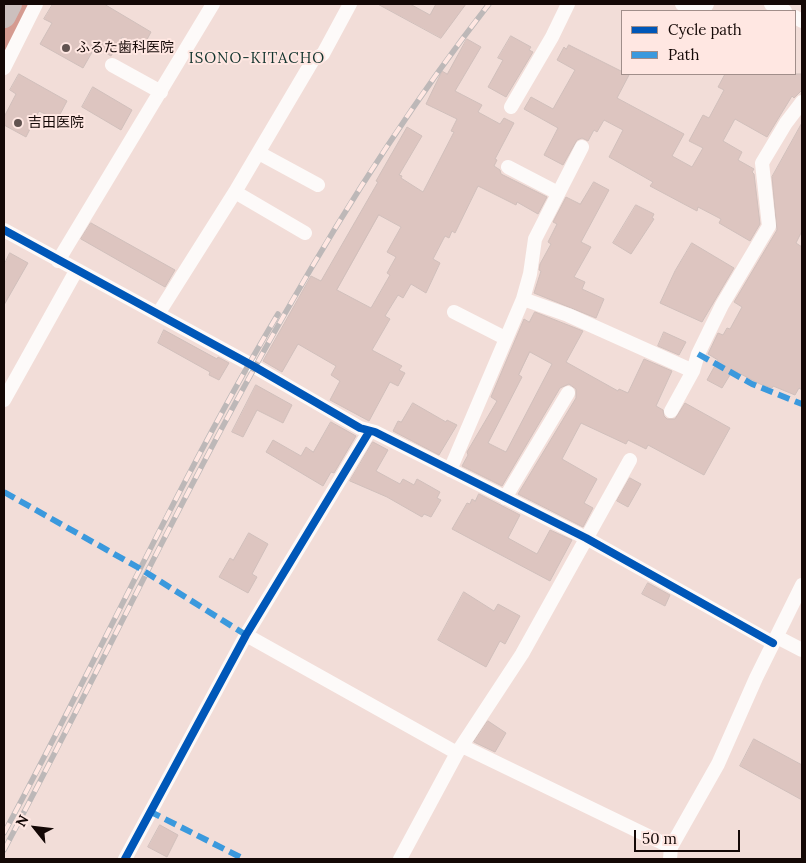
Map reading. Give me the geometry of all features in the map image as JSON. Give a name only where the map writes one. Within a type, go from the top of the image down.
[{"type":"street","points":[[4,68],[12,20],[36,4]]},
{"type":"street","points":[[58,261],[213,4]]},
{"type":"street","points":[[158,314],[235,192],[313,60],[323,54],[350,4]]},
{"type":"street","points":[[511,107],[552,37],[568,4]]},
{"type":"street","points":[[682,4],[694,10]]},
{"type":"street","points":[[769,4],[782,10]]},
{"type":"street","points":[[112,65],[161,92]]},
{"type":"street","points":[[671,411],[693,371],[698,354],[722,306],[768,226],[762,163],[786,123],[802,102]]},
{"type":"street","points":[[450,470],[504,338],[523,299],[530,274],[535,239],[582,147]]},
{"type":"street","points":[[258,153],[318,185]]},
{"type":"street","points":[[508,167],[558,193]]},
{"type":"street","points":[[235,192],[304,232]]},
{"type":"street","points":[[4,230],[369,432],[375,432],[586,538],[775,640],[802,650]]},
{"type":"street","points":[[4,400],[76,270]]},
{"type":"street","points":[[523,299],[568,315],[693,371]]},
{"type":"street","points":[[454,312],[504,338]]},
{"type":"street","points":[[505,498],[568,393]]},
{"type":"street","points":[[125,859],[246,635],[369,432]]},
{"type":"street","points":[[400,859],[460,749],[522,654],[630,460]]},
{"type":"street","points":[[246,635],[460,749],[670,853],[718,764],[802,585]]},
{"type":"building","points":[[53,4],[104,4],[151,32],[142,49],[122,37],[111,56],[95,47],[83,68],[40,44],[52,23],[44,19]]},
{"type":"building","points":[[378,4],[410,4],[430,15],[436,4],[466,4],[441,38]]},
{"type":"building","points":[[511,36],[531,47],[529,50],[533,52],[506,97],[488,87],[503,60],[498,58]]},
{"type":"building","points":[[467,39],[481,47],[455,91],[482,105],[478,112],[500,124],[504,118],[514,123],[495,159],[497,160],[494,166],[500,170],[501,174],[547,197],[538,214],[517,202],[516,205],[478,186],[455,233],[452,231],[449,238],[445,236],[433,259],[440,263],[426,293],[411,284],[403,298],[398,295],[385,316],[390,319],[372,350],[402,366],[399,370],[405,373],[398,386],[390,382],[369,421],[330,400],[340,381],[331,375],[336,366],[298,344],[282,372],[263,361],[311,276],[321,281],[407,127],[422,136],[399,175],[423,192],[454,132],[451,131],[457,119],[426,104],[442,71],[447,74]],"holes":[[[379,215],[401,227],[387,252],[396,257],[387,273],[390,275],[371,308],[337,290]]]},
{"type":"building","points":[[569,45],[621,71],[621,75],[629,75],[617,98],[684,134],[672,156],[692,167],[703,148],[689,141],[703,115],[709,118],[724,90],[718,87],[724,75],[802,74],[802,90],[794,98],[792,96],[767,137],[735,119],[723,141],[742,152],[738,160],[754,169],[752,172],[754,174],[760,224],[750,241],[719,223],[721,219],[698,207],[697,211],[650,186],[653,182],[609,157],[623,130],[604,120],[597,132],[594,130],[588,141],[582,138],[577,140],[563,165],[544,155],[558,128],[524,109],[531,97],[553,109],[575,70],[557,60],[564,47],[566,49]]},
{"type":"building","points":[[19,74],[67,101],[57,120],[39,111],[26,137],[4,125],[4,117],[16,94],[10,90]]},
{"type":"building","points":[[93,87],[132,110],[121,130],[82,107]]},
{"type":"building","points":[[802,123],[802,231],[796,243],[802,247],[802,390],[799,388],[795,395],[773,386],[772,388],[760,384],[733,370],[722,388],[707,380],[718,360],[708,354],[718,333],[723,335],[727,328],[730,329],[742,307],[734,302],[777,230],[772,177]]},
{"type":"building","points":[[594,182],[609,190],[581,242],[591,247],[574,277],[585,282],[582,289],[604,299],[596,318],[534,293],[541,271],[539,270],[540,264],[551,244],[548,242],[557,224],[553,222],[566,197],[580,204]]},
{"type":"building","points":[[636,205],[654,214],[652,218],[654,219],[631,254],[613,243]]},
{"type":"building","points":[[91,223],[175,270],[165,287],[81,239]]},
{"type":"building","points":[[692,243],[734,268],[702,322],[660,303],[675,271]]},
{"type":"building","points":[[10,253],[28,263],[4,305],[4,265]]},
{"type":"building","points":[[535,312],[583,331],[566,362],[618,391],[619,389],[628,393],[644,359],[672,371],[656,406],[663,410],[664,416],[667,419],[675,419],[685,403],[730,428],[704,475],[648,445],[646,449],[628,440],[626,444],[581,423],[562,459],[597,479],[584,503],[593,508],[583,527],[518,494],[576,398],[576,389],[569,384],[560,388],[502,486],[462,466],[468,455],[467,452],[497,401],[491,397],[524,319],[529,322]],"holes":[[[530,352],[552,364],[506,452],[488,443],[522,377],[519,375]]]},
{"type":"building","points":[[164,330],[217,359],[218,357],[229,363],[219,380],[209,375],[210,372],[158,343]]},
{"type":"building","points":[[664,332],[686,342],[679,355],[658,346]]},
{"type":"building","points":[[256,385],[292,405],[283,423],[257,410],[243,437],[232,432]]},
{"type":"building","points":[[413,403],[446,422],[447,420],[457,425],[439,455],[393,431],[398,421],[401,422]]},
{"type":"building","points":[[331,422],[356,436],[334,473],[331,472],[323,486],[266,452],[273,440],[301,456],[306,447],[313,452]]},
{"type":"building","points":[[373,442],[388,450],[376,471],[400,484],[403,479],[414,485],[417,479],[440,492],[437,498],[441,500],[431,517],[424,514],[422,517],[387,497],[350,481]]},
{"type":"building","points":[[630,478],[641,484],[628,507],[617,501]]},
{"type":"building","points":[[479,494],[520,515],[508,538],[537,554],[550,530],[572,540],[550,581],[452,529],[467,503],[470,504],[472,499],[475,501]]},
{"type":"building","points":[[249,533],[268,544],[252,574],[257,577],[248,593],[219,577],[230,558],[233,560]]},
{"type":"building","points":[[648,583],[670,595],[665,606],[642,594]]},
{"type":"building","points":[[464,592],[494,611],[498,604],[520,616],[505,644],[500,641],[486,667],[438,640]]},
{"type":"building","points":[[488,721],[506,733],[495,752],[474,742]]},
{"type":"building","points":[[754,739],[802,765],[802,800],[740,766]]},
{"type":"building","points":[[160,825],[178,835],[167,857],[148,847]]},
{"type":"waterway","points":[[4,44],[24,4]]},
{"type":"railway","points":[[4,850],[228,416],[288,309],[350,204],[417,102],[489,4]]},
{"type":"railway","points":[[4,833],[206,442],[278,314]]},
{"type":"marked path","points":[[698,354],[752,384],[802,404]]},
{"type":"marked path","points":[[4,492],[139,568],[246,635]]},
{"type":"marked path","points":[[149,811],[244,859]]},
{"type":"cycle path","points":[[4,230],[255,367],[360,428],[375,432],[586,538],[773,643]]},
{"type":"cycle path","points":[[125,859],[246,635],[369,432]]},
{"type":"place","name":"ふるた歯科医院","points":[[66,48]]},
{"type":"place","name":"吉田医院","points":[[18,123]]},
{"type":"district","name":"ISONO-KITACHO","points":[[257,59]]}]
